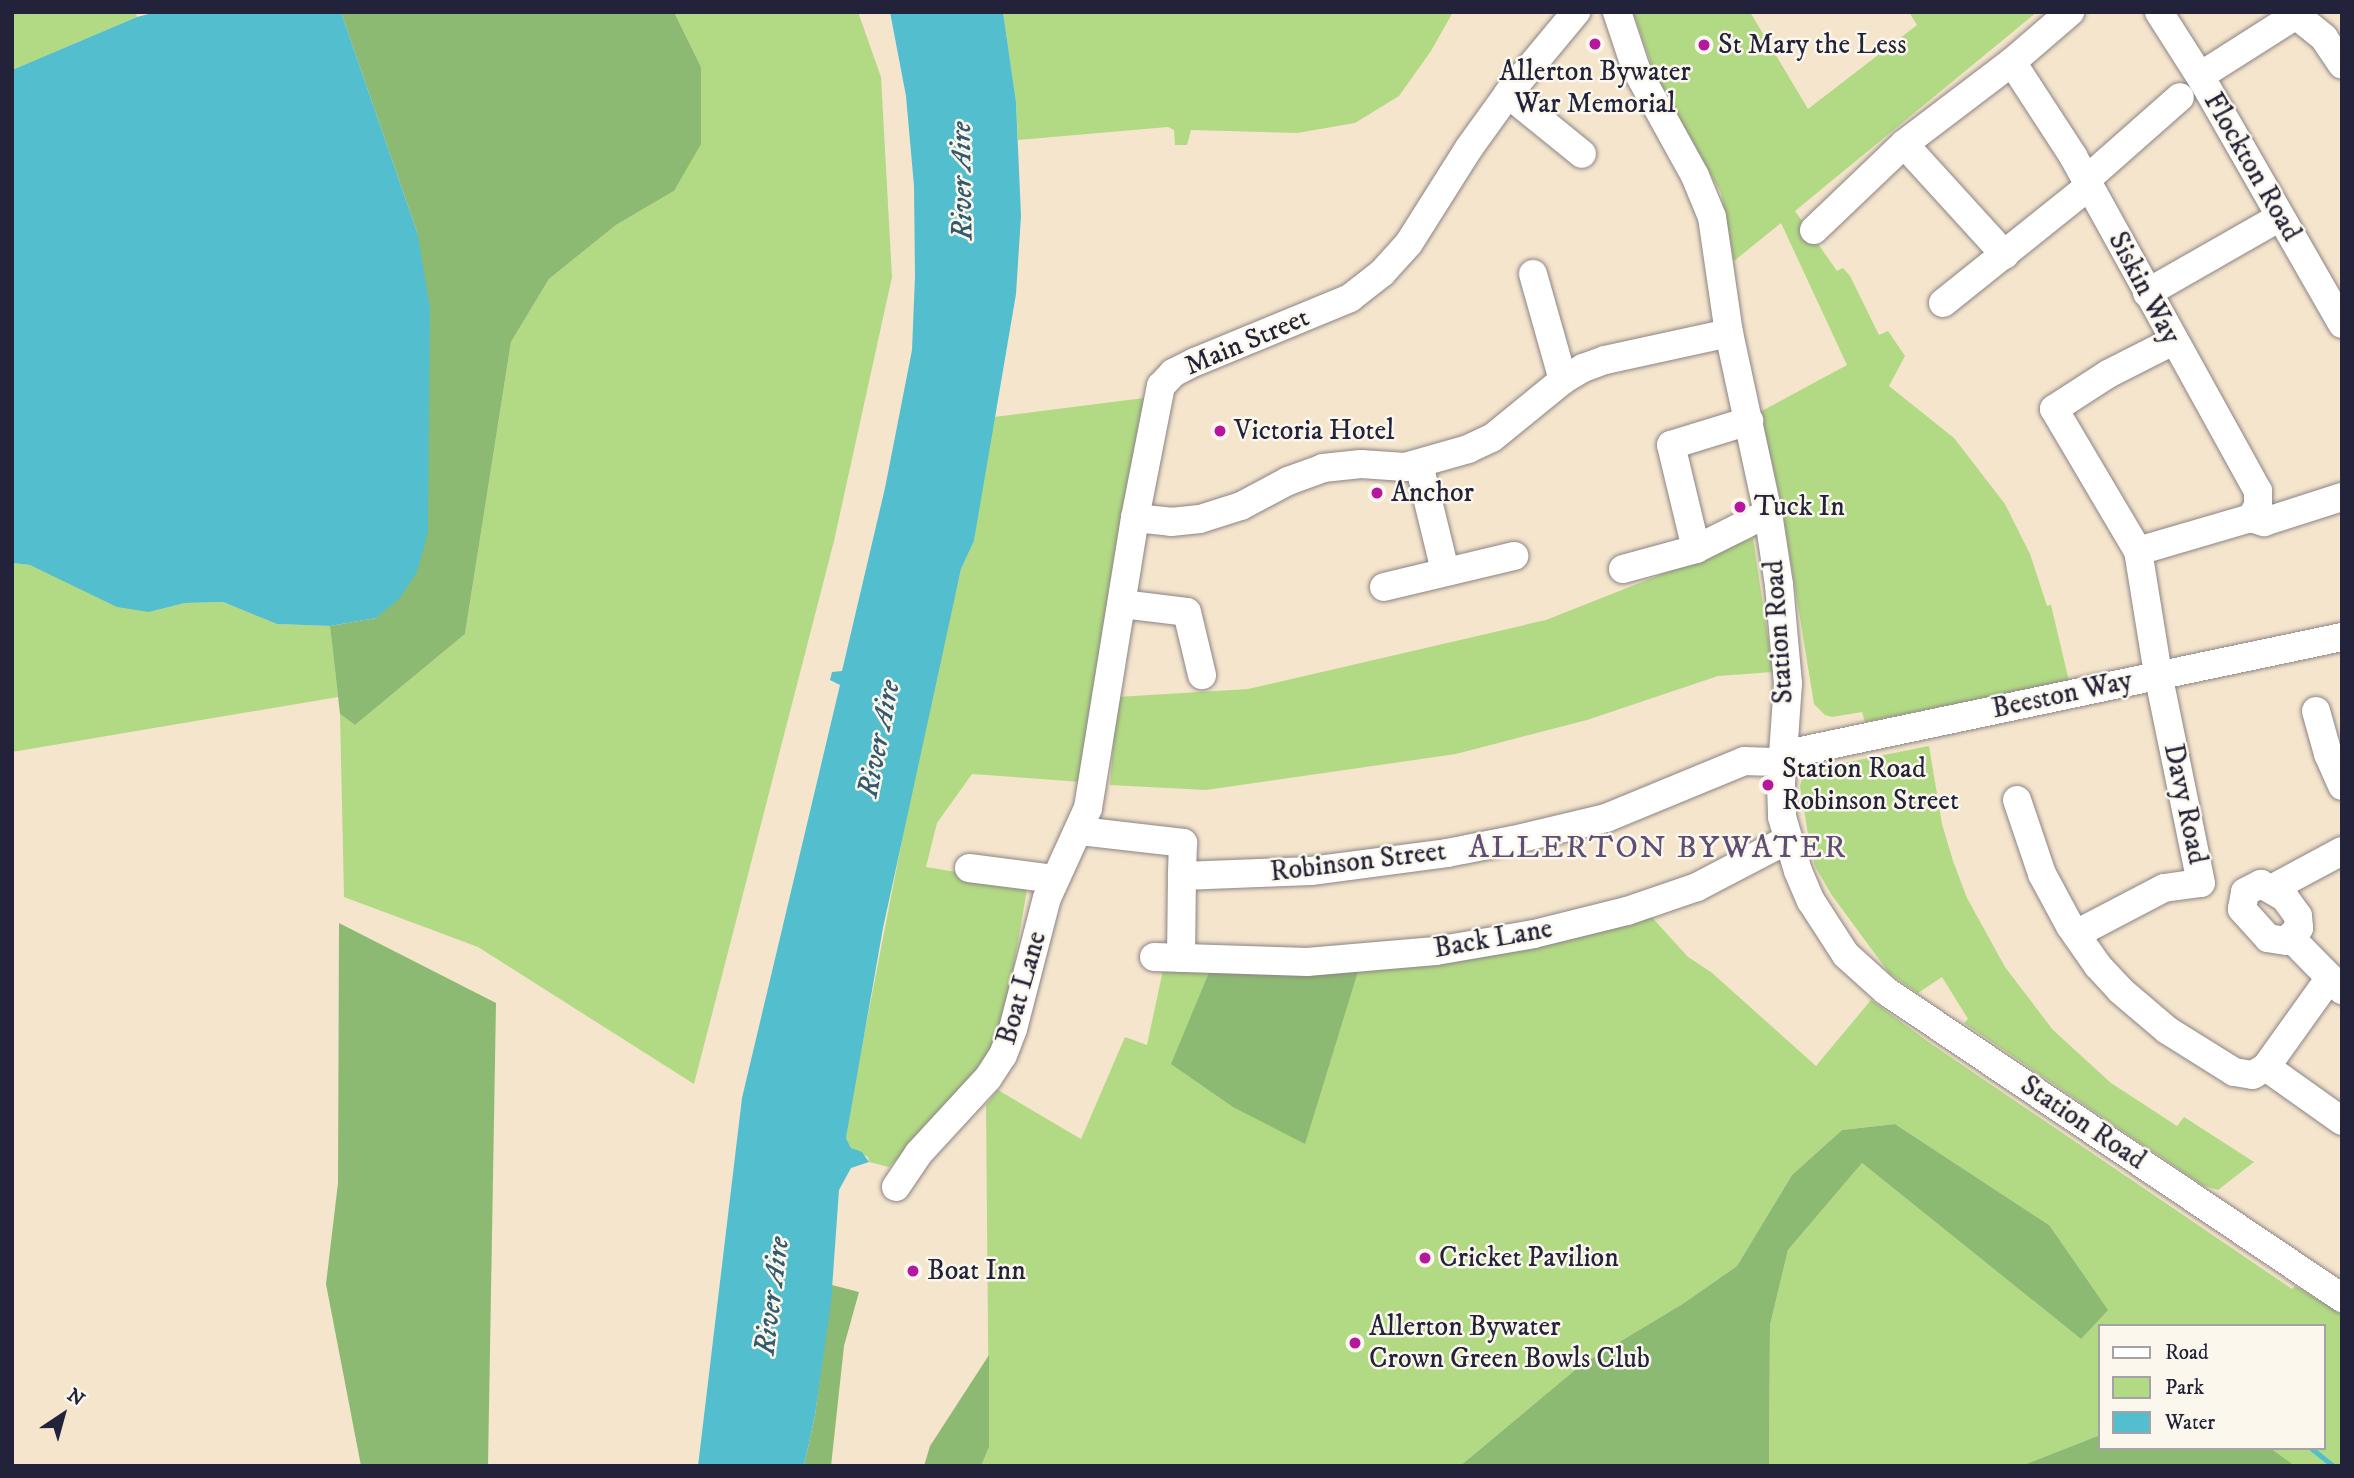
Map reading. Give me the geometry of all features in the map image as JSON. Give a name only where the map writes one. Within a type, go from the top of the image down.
[{"type":"street","name":"Main Street","points":[[1055,879],[1080,831],[1093,788],[1102,712],[1161,386],[1173,373],[1195,362],[1338,304],[1366,286],[1409,243],[1469,148],[1508,94],[1576,12]]},
{"type":"street","name":"Station Road","points":[[1617,12],[1636,69],[1695,176],[1712,217],[1729,333],[1768,513],[1788,670],[1782,758],[1782,817],[1787,840],[1811,901],[1846,955],[1875,982],[2342,1297]]},
{"type":"street","points":[[1814,230],[1904,144],[2012,62],[2070,12]]},
{"type":"street","name":"Flockton Road","points":[[2159,12],[2200,76],[2342,324]]},
{"type":"street","points":[[2200,76],[2295,13],[2324,38],[2342,65]]},
{"type":"street","name":"Siskin Way","points":[[2012,62],[2087,183],[2258,491],[2258,506],[2251,518]]},
{"type":"street","points":[[1508,94],[1582,155]]},
{"type":"street","points":[[1943,303],[2006,255],[2180,97]]},
{"type":"street","points":[[1904,144],[2006,255]]},
{"type":"street","points":[[2147,293],[2280,217]]},
{"type":"street","points":[[1533,274],[1563,380]]},
{"type":"street","points":[[1136,517],[1171,522],[1214,516],[1241,506],[1299,475],[1331,467],[1419,464],[1468,450],[1492,438],[1563,380],[1605,360],[1729,333]]},
{"type":"street","points":[[2173,341],[2108,374],[2054,409],[2137,551],[2251,518],[2264,522],[2342,497]]},
{"type":"street","points":[[1696,549],[1671,445],[1749,422]]},
{"type":"street","points":[[1419,464],[1445,571]]},
{"type":"street","points":[[1623,569],[1696,549],[1768,513]]},
{"type":"street","name":"Davy Road","points":[[2076,934],[2164,888],[2201,883],[2158,674],[2137,551]]},
{"type":"street","points":[[1384,587],[1514,556]]},
{"type":"street","points":[[1122,604],[1187,612],[1202,675]]},
{"type":"street","name":"Beeston Way","points":[[1782,758],[2158,674],[2342,637]]},
{"type":"street","points":[[2316,711],[2328,754],[2342,786]]},
{"type":"street","name":"Robinson Street","points":[[1182,876],[1311,871],[1447,853],[1606,818],[1744,761],[1782,758]]},
{"type":"street","points":[[2017,800],[2042,874],[2076,934],[2098,966],[2120,990],[2167,1030],[2234,1072],[2253,1074],[2266,1068],[2335,984],[2291,938]]},
{"type":"street","points":[[1080,831],[1183,843],[1182,876]]},
{"type":"street","name":"Back Lane","points":[[1182,876],[1167,958],[1307,962],[1436,951],[1534,934],[1627,911],[1697,887],[1787,840]]},
{"type":"street","points":[[2273,888],[2342,851]]},
{"type":"street","points":[[969,868],[1055,879]]},
{"type":"street","name":"Boat Lane","points":[[896,1187],[918,1154],[988,1078],[1003,1055],[1055,879]]},
{"type":"street","points":[[2201,883],[2242,897]]},
{"type":"street","points":[[2255,884],[2273,888],[2285,898],[2298,916],[2299,928],[2291,938],[2274,941],[2260,931],[2242,909],[2242,897],[2255,884]]},
{"type":"street","points":[[2266,1068],[2342,1121]]},
{"type":"green space","points":[[12,12],[136,12],[137,17],[12,70]]},
{"type":"green space","points":[[341,12],[674,12],[701,67],[701,144],[674,191],[616,225],[549,279],[511,342],[465,634],[355,725],[340,714],[330,626],[376,618],[418,235]]},
{"type":"green space","points":[[674,12],[858,12],[881,77],[892,277],[834,541],[694,1084],[478,947],[344,897],[340,714],[355,725],[465,634],[511,342],[549,279],[616,225],[674,191],[701,67]]},
{"type":"green space","points":[[1003,12],[1453,12],[1431,51],[1399,96],[1355,123],[1297,133],[1191,130],[1187,145],[1175,145],[1174,130],[1168,127],[1018,140],[1016,102]]},
{"type":"green space","points":[[1633,12],[1750,12],[1808,109],[1917,25],[1909,12],[2037,12],[1795,211],[1837,271],[1843,268],[1850,276],[1879,335],[1888,331],[1905,356],[1889,386],[1954,438],[2005,504],[2030,554],[2047,606],[2051,605],[2069,681],[1865,722],[1862,712],[1832,717],[1825,715],[1814,704],[1781,502],[1760,412],[1847,365],[1781,223],[1734,261],[1721,193],[1654,72]]},
{"type":"green space","points":[[1144,398],[1082,782],[972,774],[937,823],[926,867],[1028,884],[1003,1027],[987,1060],[957,1100],[889,1167],[869,1162],[868,1157],[851,1148],[846,1138],[854,1087],[916,768],[961,569],[974,541],[994,417]]},
{"type":"green space","points":[[1753,538],[1773,672],[1718,676],[1587,720],[1456,754],[1206,790],[1110,785],[1117,697],[1248,689],[1546,620]]},
{"type":"green space","points":[[12,563],[30,565],[149,612],[185,603],[223,602],[277,624],[330,626],[338,697],[12,752]]},
{"type":"green space","points":[[1929,746],[1942,824],[1953,861],[1967,898],[2005,967],[2053,1030],[2111,1083],[2177,1126],[2184,1117],[2254,1162],[2218,1190],[2204,1186],[1964,1023],[1968,1019],[1942,977],[1918,993],[1889,973],[1831,894],[1815,866],[1800,786],[1803,775],[1813,769]]},
{"type":"green space","points":[[1649,914],[1688,957],[1711,972],[1816,1066],[1871,1000],[2292,1289],[2295,1286],[2342,1314],[2342,1466],[2121,1466],[2136,1450],[2326,1450],[2326,1324],[2098,1324],[2098,1436],[2026,1464],[1769,1466],[1770,1325],[1788,1250],[1862,1163],[2080,1338],[2049,1225],[1895,1124],[1842,1130],[1792,1175],[1737,1266],[1684,1303],[1581,1365],[1460,1466],[981,1466],[989,1447],[986,1105],[998,1090],[1081,1139],[1125,1037],[1147,1045],[1163,970],[1359,968]]},
{"type":"green space","points":[[339,923],[496,1003],[488,1466],[361,1466],[326,1284],[338,1183]]},
{"type":"green space","points":[[1359,968],[1305,1144],[1233,1107],[1171,1064],[1210,970]]},
{"type":"green space","points":[[1895,1124],[2049,1225],[2108,1310],[2081,1339],[1862,1163],[1788,1250],[1770,1325],[1769,1466],[1460,1466],[1581,1365],[1684,1303],[1737,1266],[1792,1175],[1842,1130]]},
{"type":"green space","points":[[832,1285],[859,1292],[844,1346],[831,1466],[804,1466],[815,1415]]},
{"type":"green space","points":[[989,1355],[989,1447],[981,1466],[924,1466],[930,1446]]},
{"type":"green space","points":[[2098,1436],[2098,1450],[2273,1450],[2295,1466],[2001,1466],[2026,1464]]},
{"type":"water","points":[[156,12],[341,12],[418,235],[430,308],[428,532],[417,572],[399,599],[376,618],[330,626],[277,624],[223,602],[185,603],[149,612],[117,607],[30,565],[12,563],[12,70],[137,17]]},
{"type":"water","name":"River Aire","points":[[890,12],[1003,12],[1016,102],[1021,216],[1016,294],[974,541],[961,569],[883,928],[846,1138],[851,1148],[862,1152],[869,1162],[851,1168],[839,1190],[831,1303],[815,1415],[804,1466],[698,1466],[742,1098],[840,685],[830,680],[832,672],[842,671],[885,488],[912,350],[914,186],[906,96]]},
{"type":"waterway","points":[[2313,1450],[2333,1466]]},
{"type":"place","name":"Allerton Bywater War Memorial","points":[[1595,44]]},
{"type":"place","name":"St Mary the Less","points":[[1704,45]]},
{"type":"place","name":"Victoria Hotel","points":[[1220,431]]},
{"type":"place","name":"Anchor","points":[[1377,493]]},
{"type":"place","name":"Tuck In","points":[[1740,507]]},
{"type":"place","name":"Station Road Robinson Street","points":[[1768,785]]},
{"type":"place","name":"Cricket Pavilion","points":[[1425,1258]]},
{"type":"place","name":"Boat Inn","points":[[913,1271]]},
{"type":"place","name":"Allerton Bywater Crown Green Bowls Club","points":[[1355,1343]]},
{"type":"district","name":"ALLERTON BYWATER","points":[[1658,848]]}]
